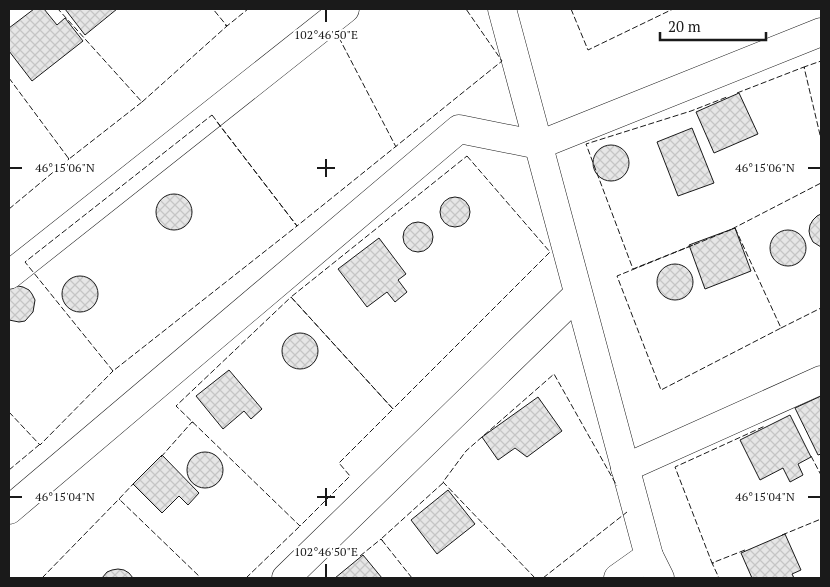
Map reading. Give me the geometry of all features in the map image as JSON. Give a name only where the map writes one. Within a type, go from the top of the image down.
[{"type":"street","points":[[9,275],[345,9]]},
{"type":"street","points":[[502,9],[625,468],[654,567],[618,578]]},
{"type":"street","points":[[9,510],[459,129],[539,145],[821,32]]},
{"type":"street","points":[[286,578],[578,294]]},
{"type":"street","points":[[625,468],[821,380]]},
{"type":"building","points":[[34,9],[44,9],[57,25],[65,18],[83,41],[32,81],[9,51],[9,28]]},
{"type":"building","points":[[65,9],[117,9],[85,35]]},
{"type":"building","points":[[739,93],[758,134],[714,153],[696,112]]},
{"type":"building","points":[[692,128],[714,183],[678,196],[657,142]]},
{"type":"building","points":[[611,145],[618,146],[624,150],[628,156],[628,170],[624,176],[618,180],[611,181],[604,180],[598,176],[594,170],[593,163],[594,156],[598,150],[604,146]]},
{"type":"building","points":[[174,194],[181,195],[187,199],[191,205],[191,219],[187,225],[181,229],[174,230],[167,229],[161,225],[157,219],[156,212],[157,205],[161,199],[167,195]]},
{"type":"building","points":[[455,197],[466,201],[470,212],[466,223],[455,227],[444,223],[440,212],[444,201]]},
{"type":"building","points":[[821,214],[821,247],[813,242],[809,231],[813,220]]},
{"type":"building","points":[[418,222],[429,226],[433,237],[429,248],[418,252],[407,248],[403,237],[407,226]]},
{"type":"building","points":[[735,228],[751,271],[705,289],[689,245]]},
{"type":"building","points":[[788,230],[795,231],[801,235],[805,241],[805,255],[801,261],[795,265],[788,266],[781,265],[775,261],[771,255],[770,248],[771,241],[775,235],[781,231]]},
{"type":"building","points":[[379,238],[406,274],[398,280],[407,292],[395,302],[387,292],[367,307],[338,269]]},
{"type":"building","points":[[675,264],[682,265],[688,269],[692,275],[692,289],[688,295],[682,299],[675,300],[668,299],[662,295],[658,289],[657,282],[658,275],[662,269],[668,265]]},
{"type":"building","points":[[80,276],[87,277],[93,281],[97,287],[97,301],[93,307],[87,311],[80,312],[73,311],[67,307],[63,301],[62,294],[63,287],[67,281],[73,277]]},
{"type":"building","points":[[18,286],[29,290],[35,300],[33,312],[25,321],[19,322],[9,320],[9,288]]},
{"type":"building","points":[[300,333],[307,334],[313,338],[317,344],[317,358],[313,364],[307,368],[300,369],[293,368],[287,364],[283,358],[282,351],[283,344],[287,338],[293,334]]},
{"type":"building","points":[[229,370],[262,409],[251,419],[244,411],[223,429],[196,396]]},
{"type":"building","points":[[821,396],[821,454],[818,455],[795,408]]},
{"type":"building","points":[[538,397],[562,431],[527,457],[515,448],[498,460],[482,437]]},
{"type":"building","points":[[790,415],[811,457],[798,464],[803,475],[790,482],[783,468],[760,480],[740,440]]},
{"type":"building","points":[[205,452],[212,453],[218,457],[222,463],[222,477],[218,483],[212,487],[205,488],[198,487],[192,483],[188,477],[187,470],[188,463],[192,457],[198,453]]},
{"type":"building","points":[[162,455],[199,493],[188,505],[179,496],[162,513],[133,484]]},
{"type":"building","points":[[448,490],[475,524],[437,554],[411,520]]},
{"type":"building","points":[[785,534],[801,570],[792,574],[794,578],[752,578],[741,553]]},
{"type":"building","points":[[363,555],[382,578],[335,578]]},
{"type":"building","points":[[118,569],[129,573],[133,578],[102,578],[107,572]]},
{"type":"fence","points":[[9,78],[69,159],[142,102],[58,9]]},
{"type":"fence","points":[[142,102],[227,26],[213,9]]},
{"type":"fence","points":[[225,25],[227,26],[248,9]]},
{"type":"fence","points":[[217,122],[297,226],[502,61],[466,9]]},
{"type":"fence","points":[[571,9],[588,50],[673,9]]},
{"type":"fence","points":[[335,30],[396,147]]},
{"type":"fence","points":[[805,68],[821,61]]},
{"type":"fence","points":[[737,93],[804,67],[821,139]]},
{"type":"fence","points":[[693,245],[633,269],[586,144],[691,111],[727,97]]},
{"type":"fence","points":[[212,115],[297,226],[113,371],[25,262],[212,115]]},
{"type":"fence","points":[[467,156],[550,252],[393,409],[291,297],[467,156]]},
{"type":"fence","points":[[9,209],[68,158]]},
{"type":"fence","points":[[732,229],[821,183]]},
{"type":"fence","points":[[735,228],[781,328],[661,390],[617,276],[735,228]]},
{"type":"fence","points":[[291,297],[393,409],[339,463],[350,476],[300,526],[176,406],[291,297]]},
{"type":"fence","points":[[781,328],[821,308]]},
{"type":"fence","points":[[9,412],[40,445],[112,370]]},
{"type":"fence","points":[[535,578],[443,482],[466,451],[554,374],[617,486]]},
{"type":"fence","points":[[161,457],[192,422],[194,423]]},
{"type":"fence","points":[[745,550],[712,563],[675,467],[765,426]]},
{"type":"fence","points":[[9,470],[39,445]]},
{"type":"fence","points":[[811,456],[821,475]]},
{"type":"fence","points":[[135,482],[119,499],[201,578]]},
{"type":"fence","points":[[412,578],[381,539],[444,482]]},
{"type":"fence","points":[[42,578],[120,500]]},
{"type":"fence","points":[[543,578],[627,512]]},
{"type":"fence","points":[[782,535],[821,519]]},
{"type":"fence","points":[[246,578],[300,526]]},
{"type":"fence","points":[[360,556],[381,539],[383,541]]},
{"type":"fence","points":[[714,563],[712,563],[719,578]]}]
